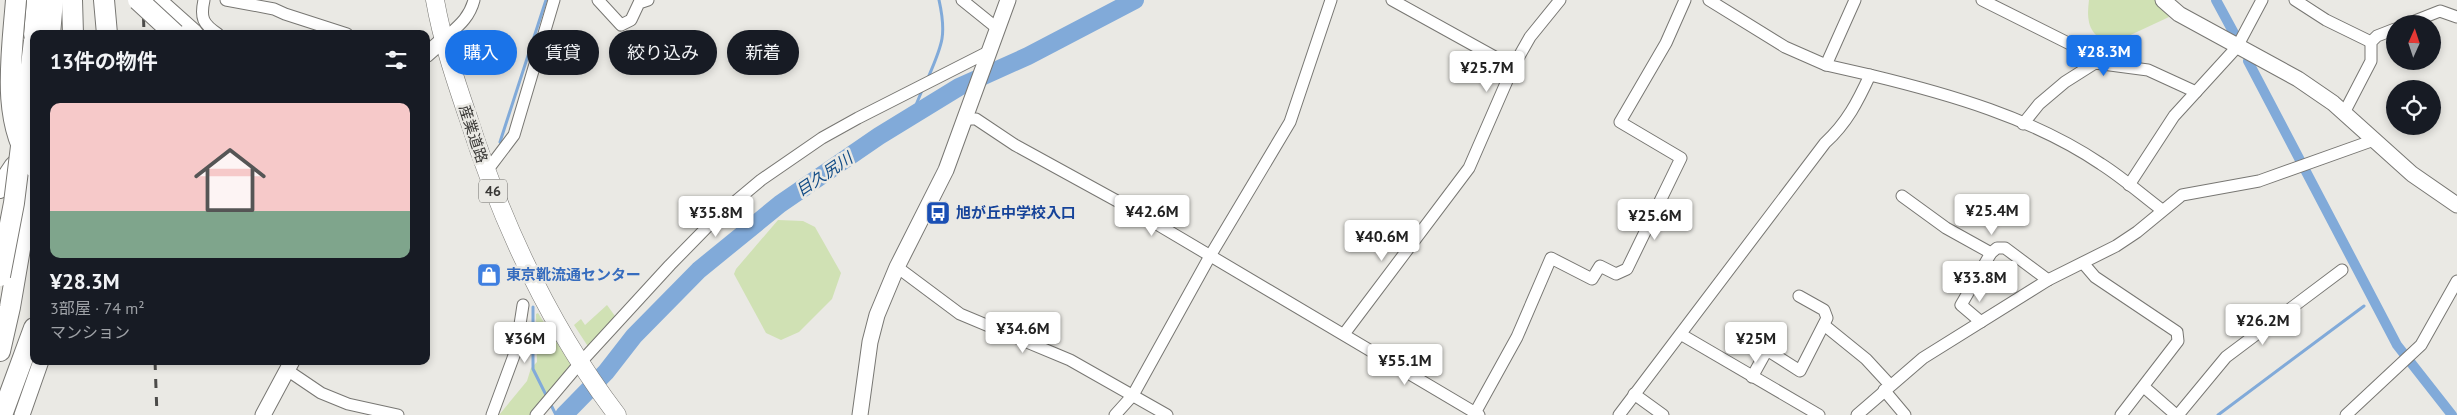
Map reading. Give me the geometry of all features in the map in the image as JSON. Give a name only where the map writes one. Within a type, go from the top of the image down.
[{"type":"highway","points":[[16,0],[11,74],[11,115],[18,142],[30,161]]},
{"type":"highway","points":[[34,30],[37,0]]},
{"type":"highway","points":[[50,30],[53,0]]},
{"type":"highway","points":[[72,0],[73,30]]},
{"type":"highway","points":[[104,0],[106,30]]},
{"type":"highway","points":[[138,0],[171,30]]},
{"type":"highway","points":[[154,0],[188,30]]},
{"type":"highway","points":[[0,276],[14,203],[30,73]]},
{"type":"highway","points":[[0,188],[14,166],[30,151]]},
{"type":"highway","points":[[0,351],[10,307],[30,190]]},
{"type":"highway","points":[[2,415],[30,339]]},
{"type":"main road","name":"産業道路","points":[[435,0],[444,39],[486,172],[510,232],[560,330],[582,366]]},
{"type":"main road","name":"46","points":[[582,366],[613,410]]},
{"type":"street","points":[[204,0],[202,18],[204,24],[212,30]]},
{"type":"street","points":[[226,0],[275,4],[285,14],[335,30]]},
{"type":"street","points":[[430,51],[461,26],[471,10],[474,0]]},
{"type":"street","points":[[486,172],[514,134],[554,0]]},
{"type":"street","points":[[598,0],[621,25],[632,20],[639,3],[648,0]]},
{"type":"street","points":[[962,0],[998,29]]},
{"type":"street","points":[[860,415],[870,342],[877,315],[897,267],[946,170],[1008,0]]},
{"type":"street","points":[[1115,415],[1133,395],[1210,256],[1290,122],[1331,0]]},
{"type":"street","points":[[1392,0],[1513,67]]},
{"type":"street","points":[[1344,334],[1469,168],[1513,67],[1530,37],[1560,0]]},
{"type":"street","points":[[968,113],[1015,145],[1344,334],[1477,414],[1517,337],[1551,258],[1592,279],[1600,266],[1616,274],[1627,269],[1681,158],[1620,122],[1666,43],[1685,0]]},
{"type":"street","points":[[1709,0],[1785,47],[1826,65],[1870,75],[1959,100],[2024,124],[2069,145],[2101,164],[2162,210]]},
{"type":"street","points":[[1826,65],[1855,0]]},
{"type":"street","points":[[1982,0],[2080,49],[2095,63],[2148,70],[2196,92]]},
{"type":"street","points":[[2163,0],[2179,14],[2298,79],[2333,103],[2412,174],[2457,205]]},
{"type":"street","points":[[2129,185],[2162,131],[2237,47],[2262,0]]},
{"type":"street","points":[[2295,0],[2326,20],[2371,42]]},
{"type":"street","points":[[2430,15],[2440,11],[2457,17]]},
{"type":"street","points":[[2344,113],[2371,61],[2371,42],[2377,36],[2386,32]]},
{"type":"street","points":[[536,415],[718,216],[761,180],[844,126],[989,53]]},
{"type":"street","points":[[2024,124],[2039,104],[2065,82],[2095,63]]},
{"type":"street","points":[[1619,415],[1682,335],[1825,143],[1840,130],[1856,106],[1870,75]]},
{"type":"street","points":[[1857,415],[1923,358],[2048,280],[2138,232],[2162,210],[2182,196],[2259,181],[2374,140]]},
{"type":"street","points":[[1902,196],[1946,228],[1991,253]]},
{"type":"street","points":[[1981,322],[1961,305],[1991,253],[1997,248],[2005,248],[2048,280]]},
{"type":"street","points":[[2083,263],[2095,277],[2177,332],[2178,341],[2121,415]]},
{"type":"street","points":[[897,267],[960,314],[1053,352],[1167,415]]},
{"type":"street","points":[[2144,387],[2177,415],[2226,357],[2342,270]]},
{"type":"street","points":[[2346,415],[2421,345],[2457,281]]},
{"type":"street","points":[[1752,377],[1767,350],[1800,371],[1827,318],[1824,310],[1800,296]]},
{"type":"street","points":[[492,415],[516,350],[523,305]]},
{"type":"street","points":[[1824,326],[1866,359],[1905,415]]},
{"type":"street","points":[[1682,335],[1819,415]]},
{"type":"street","points":[[22,415],[41,365]]},
{"type":"street","points":[[263,415],[290,366],[322,393],[348,404],[398,415]]},
{"type":"street","points":[[1634,394],[1663,415]]},
{"type":"green space","points":[[2089,0],[2164,0],[2169,17],[2124,38],[2102,40],[2093,32],[2089,23]]},
{"type":"green space","points":[[778,220],[803,221],[815,227],[841,273],[832,299],[799,332],[781,340],[766,333],[734,274],[736,269]]},
{"type":"green space","points":[[607,305],[615,316],[589,348],[574,325],[581,319],[585,325]]},
{"type":"green space","points":[[538,313],[571,365],[531,415],[499,415],[527,381],[531,368],[537,362],[536,314]]},
{"type":"waterway","points":[[500,142],[546,0]]},
{"type":"waterway","points":[[928,78],[942,40],[943,23],[939,0]]},
{"type":"waterway","name":"目久尻川","points":[[564,415],[606,372],[634,336],[699,270],[780,204],[879,136],[959,87],[1028,56],[1135,0]]},
{"type":"waterway","points":[[2216,0],[2236,37]]},
{"type":"waterway","points":[[2248,61],[2397,345],[2452,415]]},
{"type":"waterway","points":[[911,117],[923,88]]},
{"type":"waterway","points":[[2218,415],[2364,306]]},
{"type":"waterway","points":[[533,307],[533,369],[556,415]]},
{"type":"railway","points":[[143,0],[144,30]]},
{"type":"railway","points":[[155,365],[157,415]]},
{"type":"place","name":"旭が丘中学校入口","points":[[938,213]]},
{"type":"place","name":"東京靴流通センター","points":[[489,275]]}]
